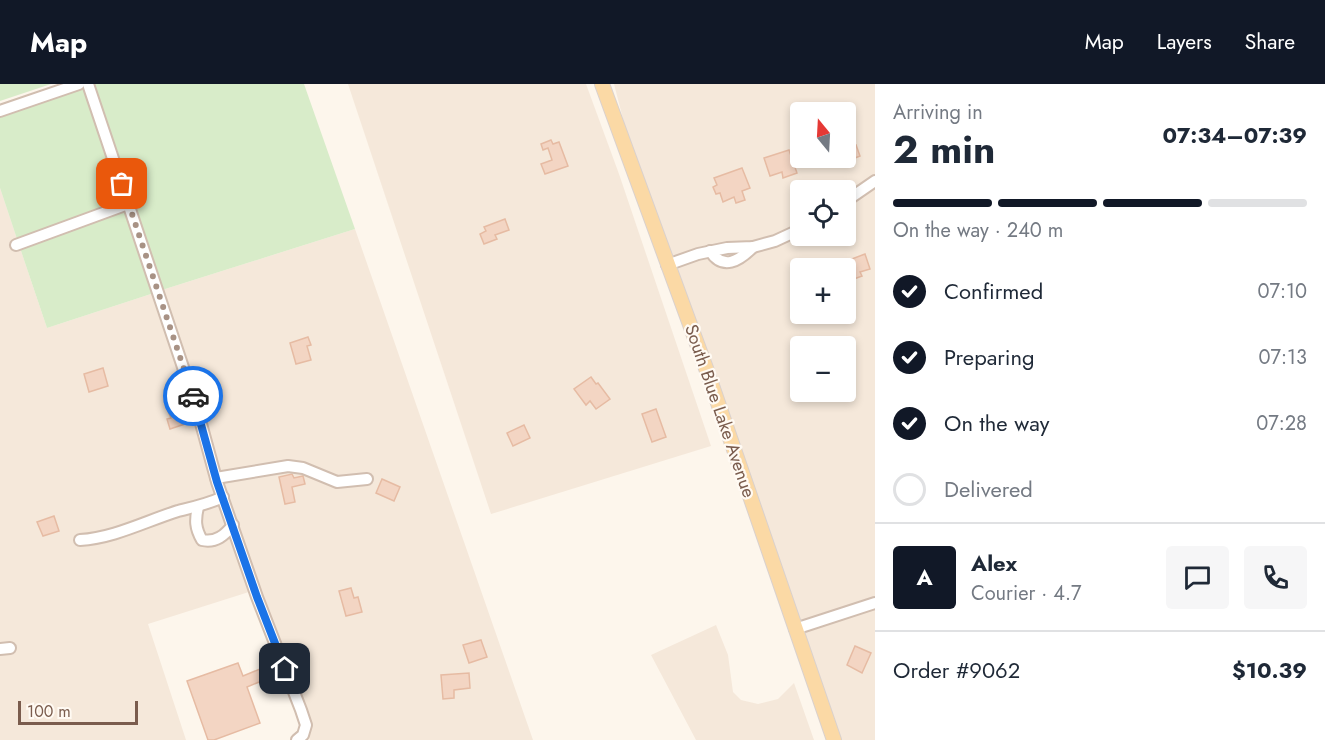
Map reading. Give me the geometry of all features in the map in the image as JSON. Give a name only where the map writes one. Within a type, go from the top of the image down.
[{"type":"main road","name":"South Blue Lake Avenue","points":[[602,84],[707,371],[834,740]]},
{"type":"street","points":[[0,111],[79,84]]},
{"type":"street","points":[[88,84],[197,409],[216,478],[257,597],[306,725],[303,735],[297,740]]},
{"type":"street","points":[[856,194],[875,182]]},
{"type":"street","points":[[16,245],[128,204]]},
{"type":"street","points":[[667,265],[710,251],[718,261],[728,263],[742,257],[753,247],[790,234]]},
{"type":"street","points":[[216,478],[288,466],[303,468],[337,482],[368,479]]},
{"type":"street","points":[[80,540],[96,540],[223,497]]},
{"type":"street","points":[[198,507],[196,527],[202,540],[218,539],[225,535],[233,525]]},
{"type":"street","points":[[795,629],[875,603]]},
{"type":"shaded area","points":[[348,84],[586,84],[619,174],[711,446],[491,514]]},
{"type":"shaded area","points":[[614,84],[875,84],[875,598],[797,623],[672,268],[708,256],[716,265],[729,268],[745,261],[758,252],[758,249],[753,241],[711,245],[669,259],[637,173]]},
{"type":"shaded area","points":[[0,188],[17,239],[11,242],[14,250],[20,248],[47,328],[154,293],[193,411],[213,483],[231,531],[239,527],[221,481],[201,408],[162,290],[355,229],[533,740],[310,740],[252,591],[148,624],[186,740],[0,740],[0,654],[15,652],[13,643],[0,645]]},
{"type":"shaded area","points":[[875,608],[875,740],[838,740],[800,632]]},
{"type":"shaded area","points":[[716,625],[728,655],[733,692],[741,700],[758,704],[778,699],[794,683],[814,740],[696,740],[651,655]]},
{"type":"green space","points":[[0,84],[51,84],[0,101]]},
{"type":"green space","points":[[93,84],[304,84],[355,229],[162,290]]},
{"type":"green space","points":[[85,87],[123,201],[17,239],[0,188],[0,116]]},
{"type":"green space","points":[[126,210],[154,293],[47,328],[20,248]]},
{"type":"building","points":[[551,140],[553,144],[559,142],[568,166],[545,174],[541,164],[552,160],[548,148],[543,150],[541,144]]},
{"type":"building","points":[[856,145],[860,156],[856,158]]},
{"type":"building","points":[[789,150],[790,168],[795,168],[797,173],[783,178],[782,172],[770,176],[764,158]]},
{"type":"building","points":[[742,168],[750,188],[742,191],[745,200],[736,203],[734,197],[723,202],[720,193],[716,194],[713,187],[717,185],[714,178]]},
{"type":"building","points":[[505,219],[509,230],[495,235],[497,239],[484,244],[480,234],[486,231],[484,227]]},
{"type":"building","points":[[865,254],[870,269],[860,272],[862,276],[856,278],[856,258]]},
{"type":"building","points":[[308,337],[311,345],[307,346],[311,360],[296,364],[290,343]]},
{"type":"building","points":[[103,368],[108,386],[89,392],[84,374]]},
{"type":"building","points":[[591,377],[610,399],[596,409],[590,401],[586,405],[574,389]]},
{"type":"building","points":[[178,405],[185,424],[170,429],[167,419],[171,418],[167,409]]},
{"type":"building","points":[[656,409],[666,437],[652,442],[642,414]]},
{"type":"building","points":[[524,425],[530,438],[513,446],[507,433]]},
{"type":"building","points":[[292,474],[294,478],[303,476],[305,484],[292,487],[295,502],[285,504],[279,477]]},
{"type":"building","points":[[382,479],[400,487],[394,501],[376,493]]},
{"type":"building","points":[[54,516],[59,531],[43,536],[37,522]]},
{"type":"building","points":[[351,588],[354,598],[358,597],[362,612],[346,616],[339,591]]},
{"type":"building","points":[[481,640],[487,657],[469,663],[463,645]]},
{"type":"building","points":[[855,646],[871,653],[862,673],[847,665]]},
{"type":"building","points":[[238,663],[243,676],[260,669],[264,680],[247,687],[260,723],[214,740],[208,740],[187,681]]},
{"type":"building","points":[[469,673],[470,688],[454,690],[454,698],[443,699],[441,675]]},
{"type":"way so far","points":[[122,184],[193,396]]},
{"type":"route","points":[[193,396],[217,482],[285,669]]}]
